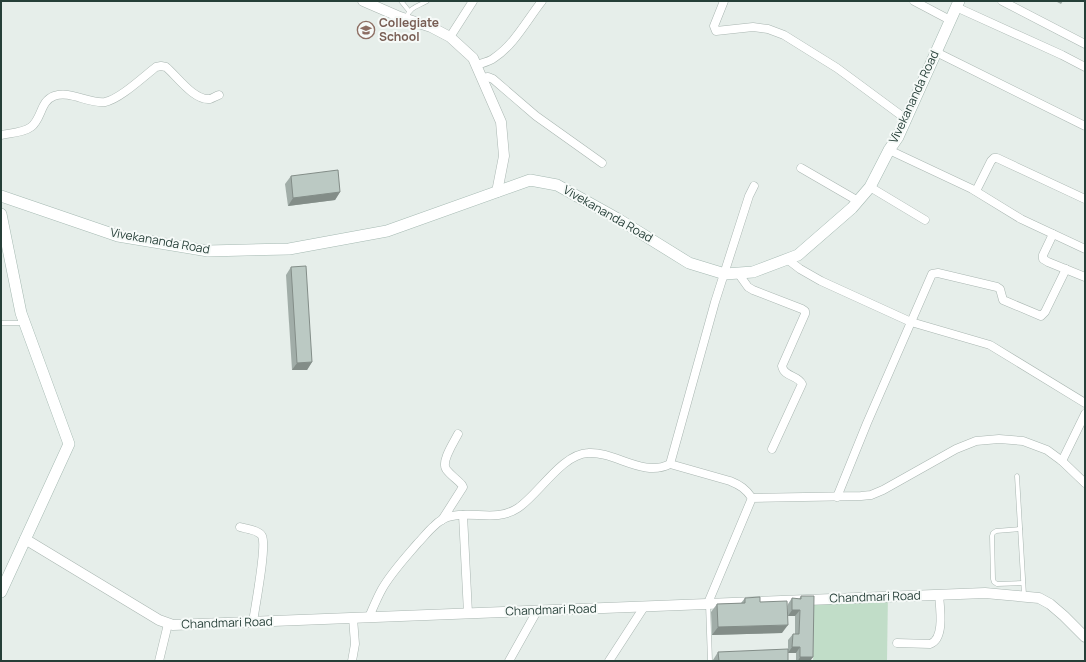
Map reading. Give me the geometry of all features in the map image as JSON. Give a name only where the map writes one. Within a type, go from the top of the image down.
[{"type":"main road","name":"Vivekananda Road","points":[[1,196],[118,236],[208,251],[289,249],[387,231],[530,180],[557,185],[618,219],[690,263],[725,274],[753,272],[798,255],[852,208],[870,187],[889,150],[898,137],[958,4]]},
{"type":"main road","points":[[1,214],[21,313],[69,444],[1,592]]},
{"type":"street","points":[[363,1],[407,15],[431,27],[450,37],[473,58],[501,122],[504,156],[497,192]]},
{"type":"street","points":[[450,37],[473,1]]},
{"type":"street","points":[[476,65],[492,59],[501,53],[512,42],[542,1]]},
{"type":"street","points":[[724,1],[714,26],[716,31],[753,27],[768,29],[784,35],[837,68],[906,119]]},
{"type":"street","points":[[914,1],[950,20]]},
{"type":"street","points":[[1002,1],[1085,44]]},
{"type":"street","points":[[958,4],[1085,67]]},
{"type":"street","points":[[936,52],[1085,126]]},
{"type":"street","points":[[1,135],[31,127],[37,120],[46,101],[52,96],[60,94],[104,102],[114,99],[156,68],[161,66],[166,67],[190,91],[209,99],[219,96]]},
{"type":"street","points":[[482,78],[488,77],[494,79],[536,116],[602,163]]},
{"type":"street","points":[[889,150],[976,191],[1022,219],[1085,249]]},
{"type":"street","points":[[976,191],[991,161],[994,158],[997,158],[1085,199]]},
{"type":"street","points":[[801,168],[858,201]]},
{"type":"street","points":[[369,617],[382,588],[433,526],[442,520],[452,516],[463,515],[503,515],[516,509],[567,461],[579,454],[590,452],[644,467],[653,468],[663,468],[670,464],[716,302],[749,196],[754,186]]},
{"type":"street","points":[[870,187],[925,220]]},
{"type":"street","points":[[1053,234],[1043,255],[1043,259],[1085,277]]},
{"type":"street","points":[[787,259],[800,269],[821,281],[911,322],[990,345],[1085,403]]},
{"type":"street","points":[[837,496],[867,423],[931,276],[934,273],[997,286],[1000,289],[1003,300],[1041,316],[1045,312],[1066,269]]},
{"type":"street","points":[[738,273],[748,287],[802,309],[806,314],[782,366],[782,370],[785,373],[799,380],[802,384],[772,449]]},
{"type":"street","points":[[1062,461],[1085,414]]},
{"type":"street","points":[[442,520],[463,487],[461,483],[447,470],[445,465],[446,458],[458,434]]},
{"type":"street","points":[[752,498],[871,494],[883,490],[956,449],[976,441],[999,438],[1023,441],[1047,450],[1062,461],[1085,483]]},
{"type":"street","points":[[670,464],[730,480],[739,484],[752,498]]},
{"type":"street","points":[[708,603],[752,498]]},
{"type":"street","points":[[463,515],[468,613]]},
{"type":"street","points":[[240,528],[259,532],[263,541],[263,554],[253,622]]},
{"type":"street","name":"Chandmari Road","points":[[26,539],[168,624],[184,625],[985,593],[1040,598],[1050,604],[1085,637]]},
{"type":"street","points":[[897,643],[930,644],[934,643],[938,639],[940,626],[939,595]]},
{"type":"street","points":[[609,661],[644,607]]},
{"type":"street","points":[[509,661],[537,611]]},
{"type":"street","points":[[352,661],[355,644],[354,618]]},
{"type":"street","points":[[159,661],[168,624]]},
{"type":"lane","points":[[401,1],[407,15],[413,7],[427,1]]},
{"type":"lane","points":[[1,323],[25,323]]},
{"type":"lane","points":[[1018,476],[1024,596]]},
{"type":"lane","points":[[1020,528],[996,531],[993,533],[993,579],[997,584],[1023,583]]},
{"type":"lane","points":[[708,603],[710,661]]},
{"type":"green space","points":[[888,592],[887,661],[813,661],[814,595]]},
{"type":"building","points":[[338,170],[340,192],[293,198],[291,176]]},
{"type":"building","points":[[306,266],[312,362],[297,363],[291,267]]},
{"type":"building","points":[[801,596],[814,596],[813,657],[800,657],[800,647],[792,647],[793,634],[799,634],[800,610],[792,610],[792,598],[801,599]]},
{"type":"building","points":[[760,597],[760,602],[787,601],[788,625],[718,627],[717,604],[745,603],[745,598]]},
{"type":"building","points":[[788,649],[788,661],[719,661],[718,652]]},
{"type":"place","name":"Collegiate School","points":[[366,30]]}]
